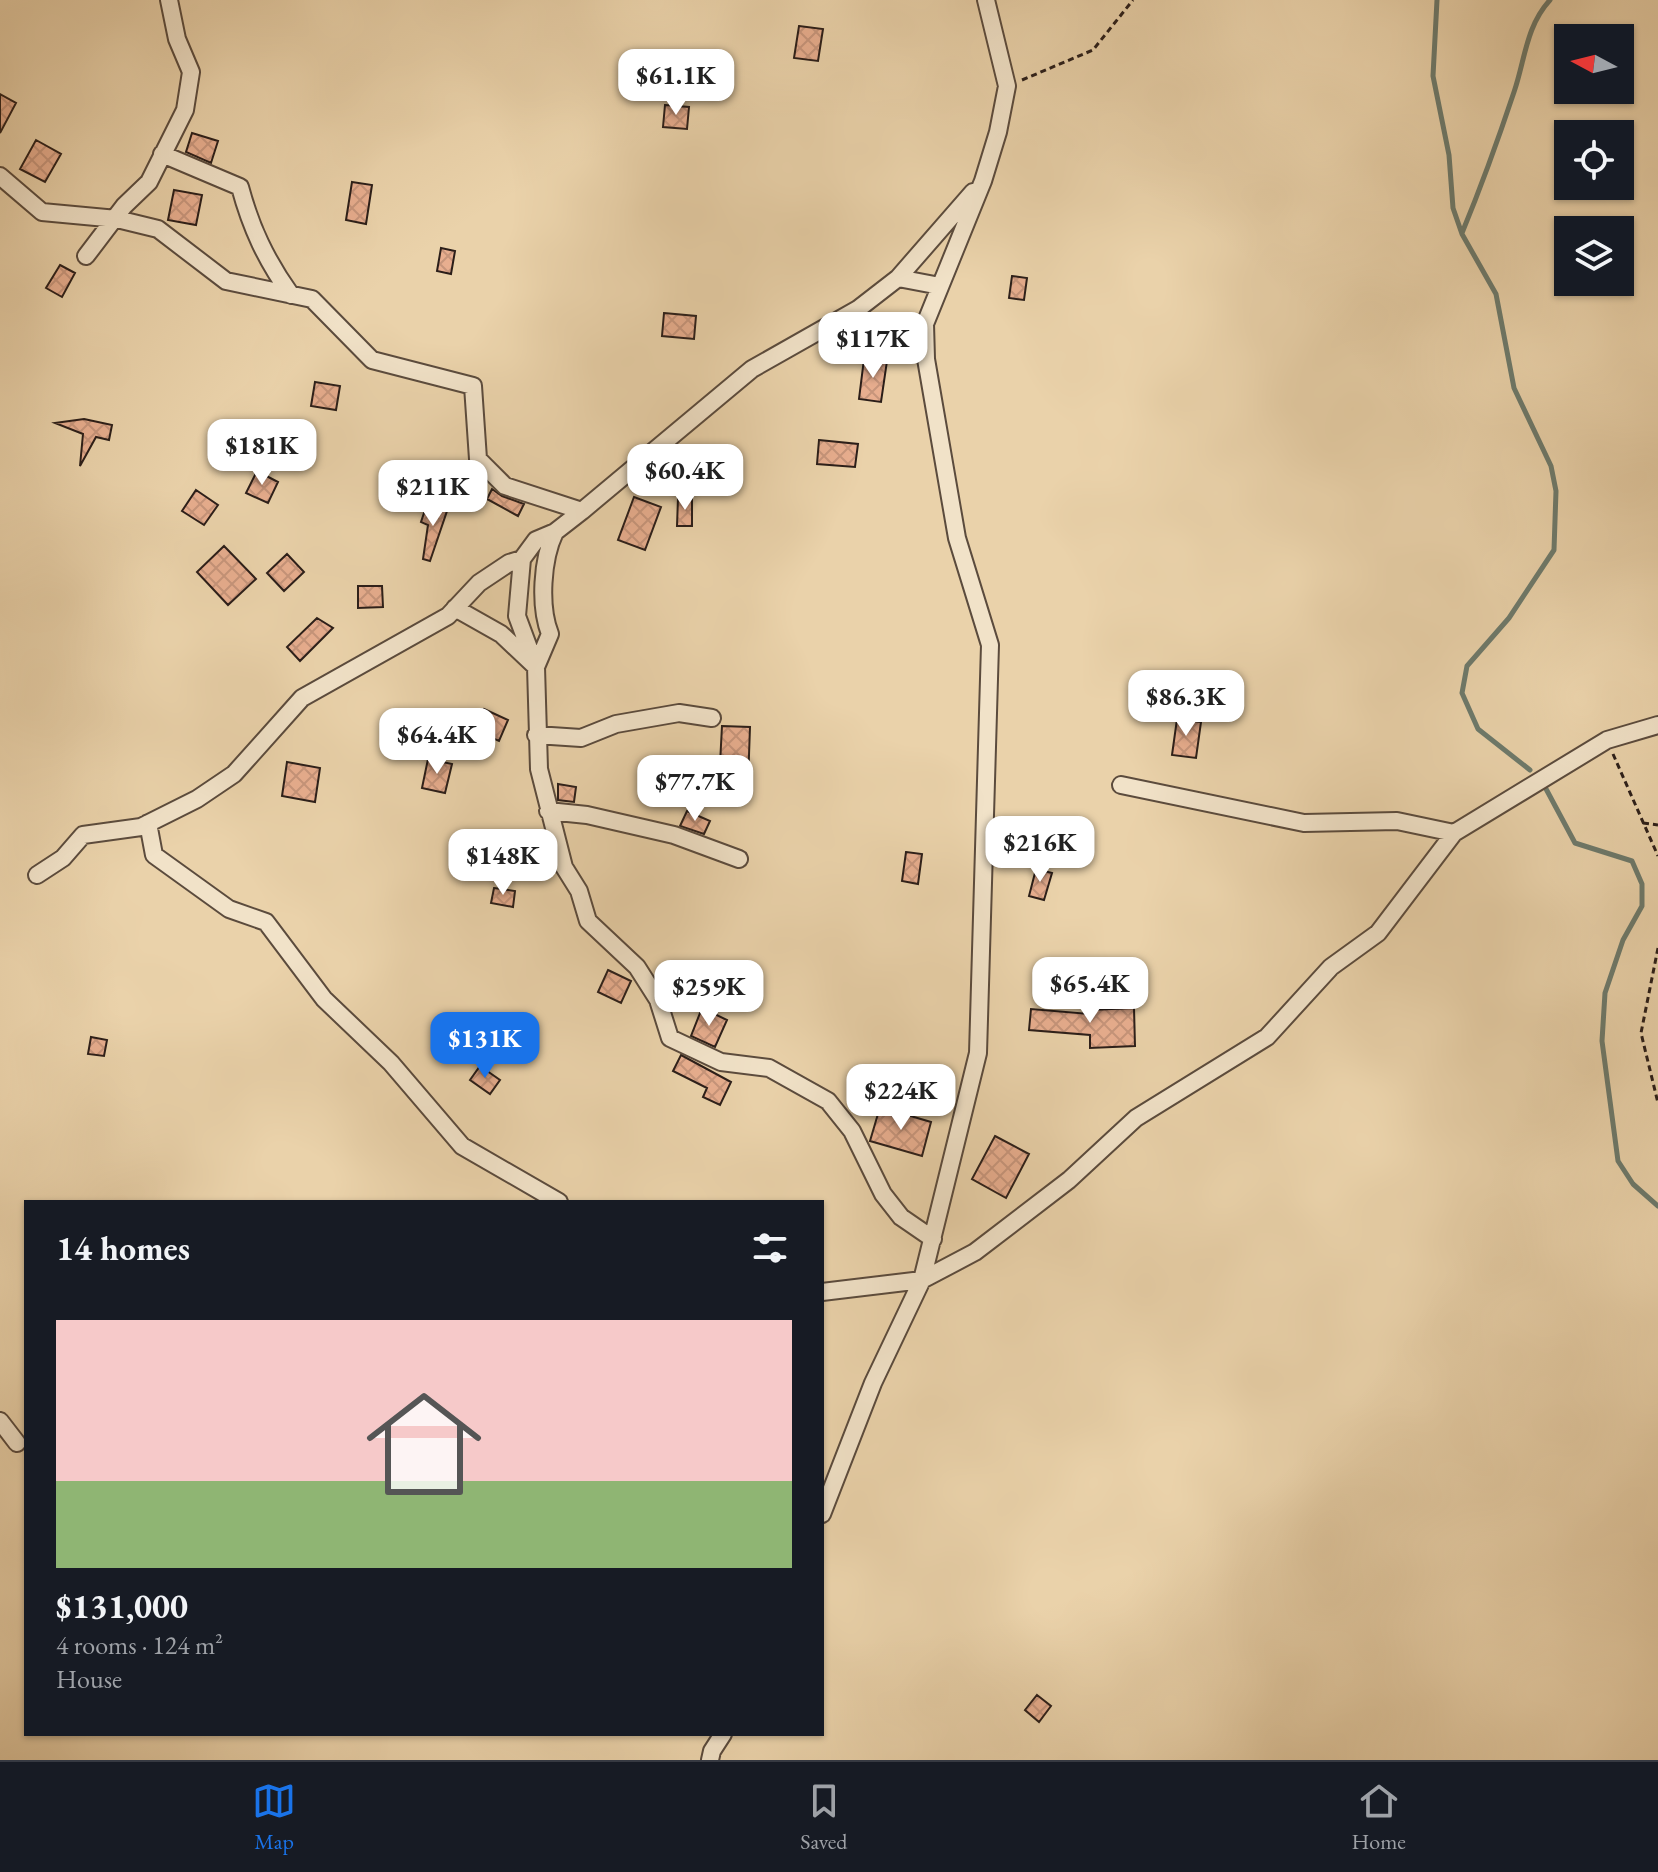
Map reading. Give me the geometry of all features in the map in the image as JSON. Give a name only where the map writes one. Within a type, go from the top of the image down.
[{"type":"street","points":[[86,256],[124,206],[149,182],[185,110],[191,72],[177,39],[169,0]]},
{"type":"street","points":[[824,1509],[873,1383],[922,1280],[978,1053],[990,645],[957,538],[926,359],[925,324],[983,181],[998,132],[1007,86],[986,0]]},
{"type":"street","points":[[162,154],[240,187],[250,227],[268,262],[291,295]]},
{"type":"street","points":[[0,176],[42,212],[117,219],[158,229],[226,281],[312,299],[372,360],[473,386],[478,459],[505,486],[582,511]]},
{"type":"street","points":[[933,1239],[901,1217],[883,1194],[852,1131],[828,1101],[769,1068],[721,1062],[670,1038],[658,1000],[637,967],[588,921],[579,891],[564,867],[548,811],[536,735],[536,667],[517,616],[522,559],[536,540],[555,532],[582,511],[752,369],[858,309],[898,278],[983,181]]},
{"type":"street","points":[[898,278],[940,286]]},
{"type":"street","points":[[536,667],[550,634],[544,620],[546,549],[555,532]]},
{"type":"street","points":[[37,875],[63,858],[83,835],[148,823],[197,799],[234,774],[302,698],[359,669],[455,608],[479,583],[509,563],[522,559]]},
{"type":"street","points":[[455,608],[501,634],[536,667]]},
{"type":"street","points":[[536,735],[581,738],[616,724],[679,713],[712,718]]},
{"type":"street","points":[[824,1292],[922,1280],[975,1252],[1069,1180],[1136,1118],[1267,1037],[1331,967],[1378,933],[1454,833],[1607,740],[1658,725]]},
{"type":"street","points":[[1121,785],[1304,823],[1397,821],[1454,833]]},
{"type":"street","points":[[548,811],[587,815],[674,835],[739,859]]},
{"type":"street","points":[[148,823],[154,855],[229,909],[266,922],[324,999],[391,1063],[462,1146],[556,1200]]},
{"type":"street","points":[[0,1421],[14,1444]]},
{"type":"street","points":[[710,1760],[722,1736]]},
{"type":"path","points":[[1007,86],[1093,50],[1133,0]]},
{"type":"path","points":[[1607,740],[1658,856]]},
{"type":"path","points":[[1643,823],[1658,825]]},
{"type":"path","points":[[1658,948],[1641,1033],[1658,1103]]},
{"type":"building","points":[[799,26],[823,29],[818,61],[794,58]]},
{"type":"building","points":[[0,94],[16,103],[0,133]]},
{"type":"building","points":[[665,105],[689,107],[687,129],[663,127]]},
{"type":"building","points":[[192,133],[218,141],[211,163],[186,152]]},
{"type":"building","points":[[36,140],[61,154],[45,182],[20,169]]},
{"type":"building","points":[[352,182],[372,185],[366,224],[346,220]]},
{"type":"building","points":[[174,190],[202,195],[196,225],[168,220]]},
{"type":"building","points":[[441,248],[455,251],[451,274],[437,271]]},
{"type":"building","points":[[60,265],[75,273],[62,297],[46,288]]},
{"type":"building","points":[[1012,276],[1027,278],[1024,300],[1009,298]]},
{"type":"building","points":[[664,313],[696,316],[694,339],[662,336]]},
{"type":"building","points":[[864,359],[887,361],[881,402],[859,399]]},
{"type":"building","points":[[315,382],[340,386],[336,410],[311,406]]},
{"type":"building","points":[[84,419],[112,425],[109,440],[96,437],[80,466],[83,434],[55,423]]},
{"type":"building","points":[[819,440],[858,444],[855,467],[817,464]]},
{"type":"building","points":[[257,471],[278,482],[268,503],[246,493]]},
{"type":"building","points":[[492,489],[524,504],[518,516],[487,499]]},
{"type":"building","points":[[196,490],[218,505],[204,525],[182,511]]},
{"type":"building","points":[[634,497],[661,507],[645,550],[618,540]]},
{"type":"building","points":[[678,498],[692,499],[692,526],[677,526]]},
{"type":"building","points":[[427,504],[447,511],[430,561],[423,559],[428,525],[421,522]]},
{"type":"building","points":[[224,546],[256,579],[228,605],[197,572]]},
{"type":"building","points":[[287,554],[304,572],[284,591],[267,573]]},
{"type":"building","points":[[358,586],[382,586],[383,607],[358,608]]},
{"type":"building","points":[[317,618],[333,628],[300,661],[287,647]]},
{"type":"building","points":[[484,709],[508,720],[499,741],[475,730]]},
{"type":"building","points":[[1177,719],[1201,722],[1196,758],[1172,755]]},
{"type":"building","points":[[722,726],[750,727],[748,784],[719,783]]},
{"type":"building","points":[[428,759],[452,764],[445,793],[422,788]]},
{"type":"building","points":[[287,762],[320,768],[315,802],[282,796]]},
{"type":"building","points":[[558,784],[576,787],[574,802],[558,800]]},
{"type":"building","points":[[687,811],[710,821],[704,834],[680,826]]},
{"type":"building","points":[[906,852],[922,854],[918,884],[902,881]]},
{"type":"building","points":[[1036,869],[1052,873],[1044,900],[1029,896]]},
{"type":"building","points":[[494,888],[515,891],[513,907],[491,903]]},
{"type":"building","points":[[608,970],[631,981],[621,1003],[598,992]]},
{"type":"building","points":[[702,1008],[727,1020],[715,1047],[691,1036]]},
{"type":"building","points":[[1134,1008],[1135,1046],[1090,1048],[1090,1035],[1029,1030],[1031,1009],[1089,1014],[1089,1010]]},
{"type":"building","points":[[91,1037],[107,1040],[104,1056],[88,1054]]},
{"type":"building","points":[[681,1055],[731,1082],[720,1105],[703,1097],[707,1088],[673,1071]]},
{"type":"building","points":[[480,1066],[500,1080],[490,1094],[470,1080]]},
{"type":"building","points":[[880,1107],[931,1122],[922,1156],[870,1141]]},
{"type":"building","points":[[995,1136],[1029,1154],[1006,1198],[972,1179]]},
{"type":"building","points":[[1037,1695],[1051,1706],[1039,1722],[1025,1710]]},
{"type":"waterway","points":[[1437,0],[1433,76],[1449,155],[1453,208],[1462,234],[1496,294],[1514,388],[1551,466],[1556,491],[1554,550],[1509,618],[1467,666],[1462,693],[1478,729],[1530,770]]},
{"type":"waterway","points":[[1462,233],[1508,110],[1531,32],[1550,0]]},
{"type":"waterway","points":[[1545,787],[1575,843],[1632,861],[1642,884],[1642,906],[1623,940],[1605,993],[1602,1041],[1618,1161],[1633,1184],[1658,1206]]}]
